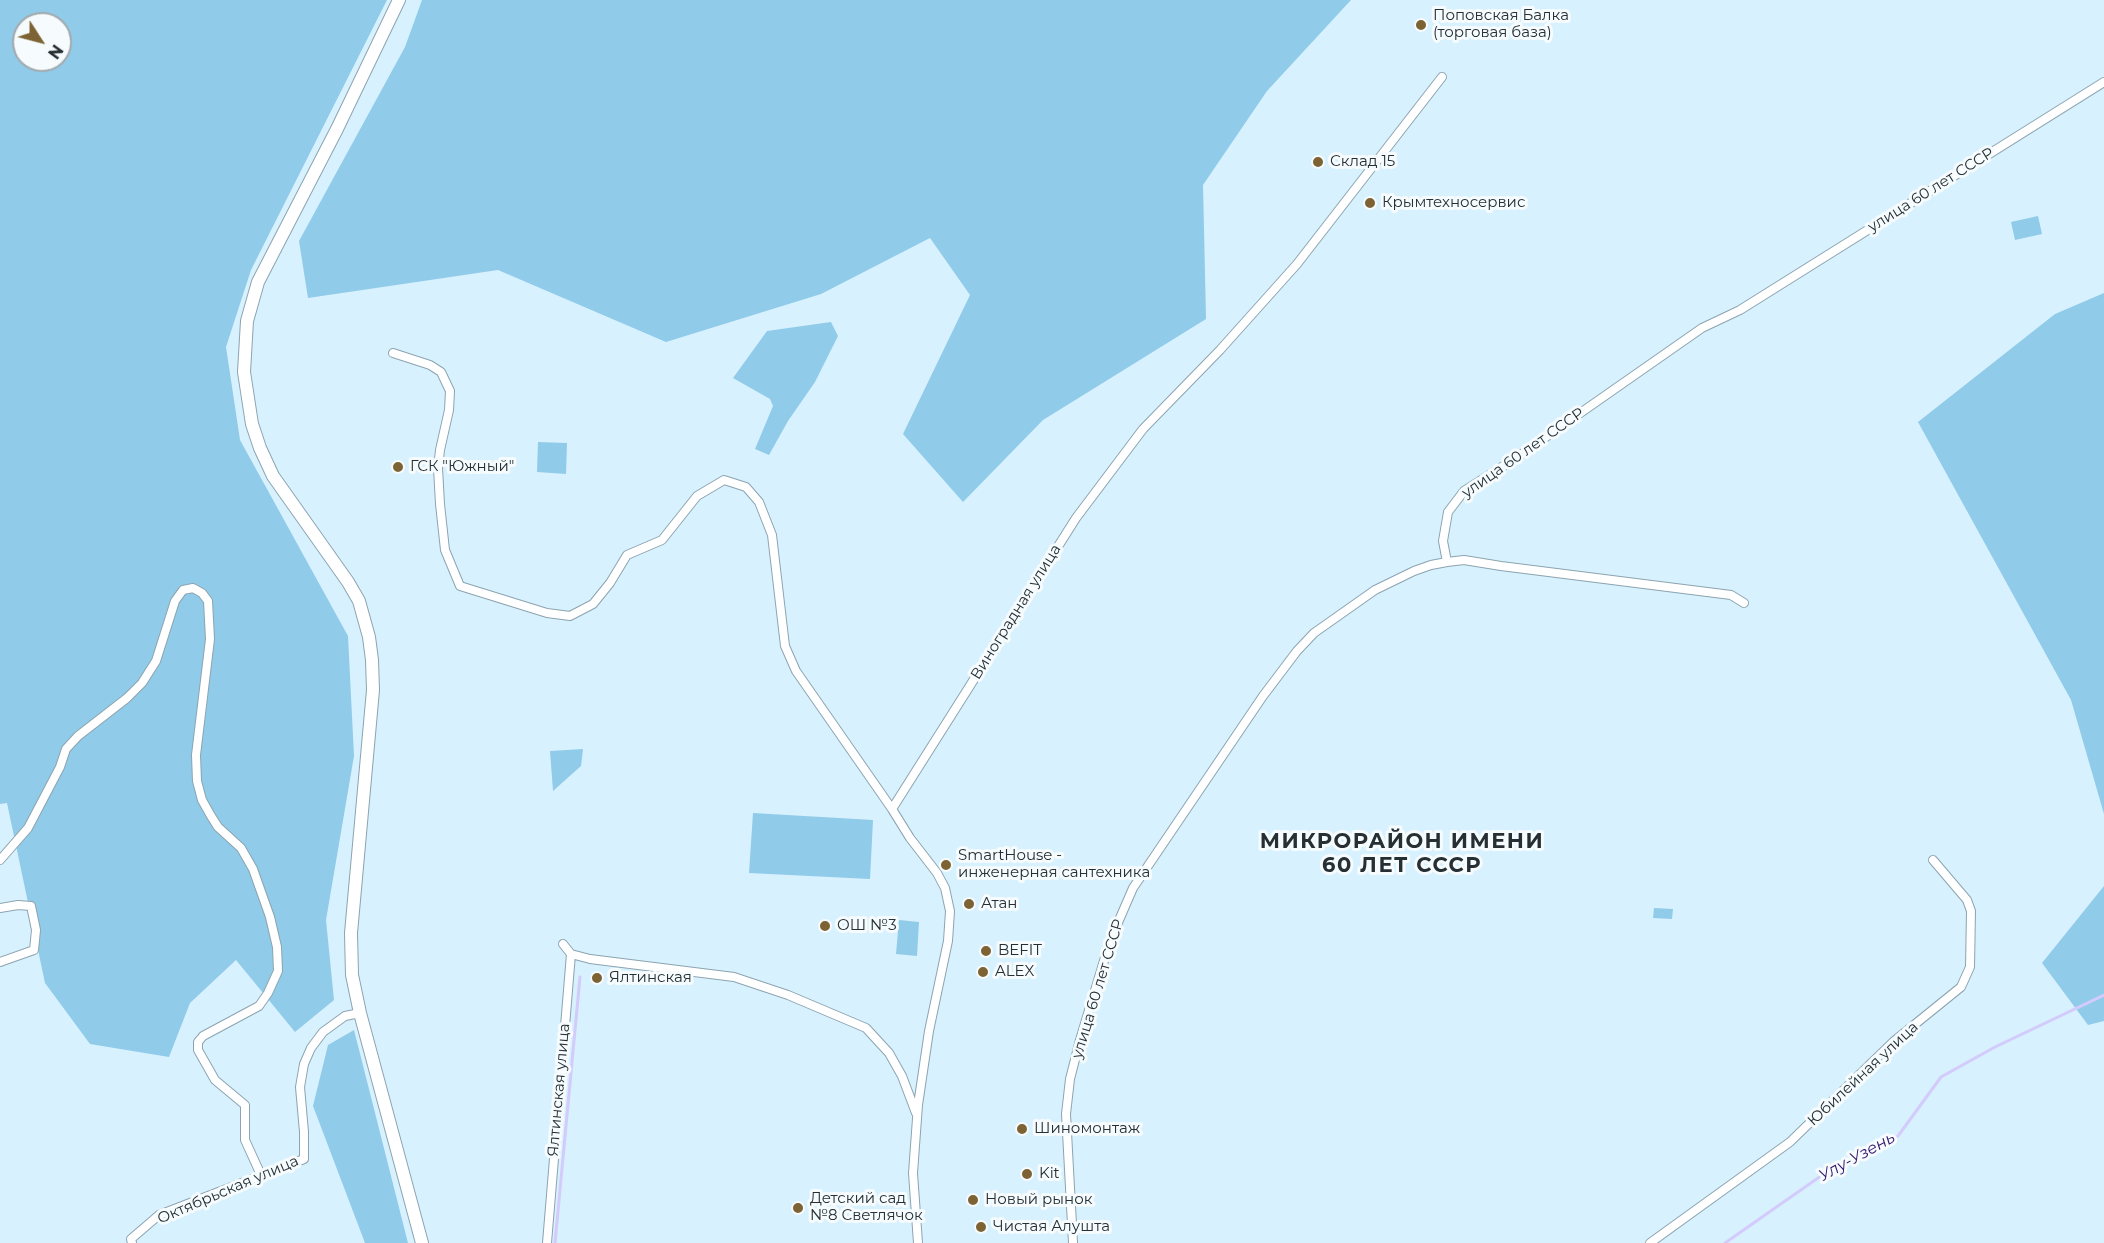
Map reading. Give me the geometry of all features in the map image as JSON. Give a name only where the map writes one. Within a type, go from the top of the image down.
[{"type":"highway","points":[[399,0],[342,120],[258,282],[250,306],[244,345],[244,372],[252,424],[273,476],[348,582],[358,602],[369,637],[373,690],[351,952],[352,975],[360,1013],[422,1243]]},
{"type":"street","name":"Виноградная улица","points":[[892,809],[1082,509],[1143,429],[1220,350],[1297,264],[1443,77]]},
{"type":"street","name":"улица 60 лет СССР","points":[[1073,1243],[1066,1114],[1070,1079],[1110,941],[1133,888],[1263,696],[1297,651],[1314,633],[1375,590],[1414,571],[1447,562],[1443,541],[1448,512],[1464,491],[1513,460],[1702,328],[1740,310],[2104,82]]},
{"type":"street","points":[[393,353],[430,365],[441,372],[450,391],[449,410],[439,459],[440,504],[445,550],[460,586],[547,613],[570,616],[593,604],[610,584],[627,555],[663,540],[697,496],[724,480],[746,487],[759,502],[772,535],[785,646],[796,671],[910,838],[937,873],[945,888],[950,911],[948,941],[929,1031],[917,1114],[914,1173],[918,1243]]},
{"type":"street","points":[[1447,562],[1464,560],[1731,595],[1744,603]]},
{"type":"street","points":[[0,860],[28,828],[56,777],[66,749],[78,736],[127,698],[142,683],[156,661],[175,601],[183,590],[194,588],[202,593],[208,601],[210,639],[196,755],[197,781],[202,800],[211,816],[218,827],[241,849],[253,869],[270,917],[277,947],[278,971],[268,993],[258,1006],[203,1036],[198,1042],[198,1050],[215,1080],[245,1105],[245,1140],[261,1175]]},
{"type":"street","name":"Юбилейная улица","points":[[1650,1243],[1790,1142],[1893,1042],[1961,987],[1970,967],[1971,911],[1967,900],[1933,860]]},
{"type":"street","points":[[0,909],[18,905],[31,906],[36,930],[34,950],[0,962]]},
{"type":"street","points":[[563,944],[571,954],[590,959],[734,977],[798,999],[866,1028],[889,1053],[902,1076],[917,1114]]},
{"type":"street","name":"Ялтинская улица","points":[[547,1240],[571,954]]},
{"type":"street","name":"Октябрьская улица","points":[[132,1243],[131,1239],[159,1215],[304,1160],[300,1088],[304,1064],[311,1048],[323,1032],[345,1016],[360,1013]]},
{"type":"shaded area","points":[[0,0],[387,0],[251,270],[226,347],[240,440],[348,636],[354,756],[326,920],[334,1000],[295,1032],[236,960],[190,1003],[169,1057],[90,1044],[45,983],[7,803],[0,804]]},
{"type":"shaded area","points":[[422,0],[1351,0],[1267,91],[1203,185],[1206,319],[1043,420],[963,502],[903,434],[970,295],[930,238],[821,294],[666,342],[498,270],[308,298],[299,241],[405,47]]},
{"type":"shaded area","points":[[2038,216],[2042,234],[2015,240],[2011,222]]},
{"type":"shaded area","points":[[2104,293],[2104,814],[2071,700],[1918,422],[2055,314]]},
{"type":"shaded area","points":[[831,322],[838,336],[815,382],[788,421],[769,455],[755,449],[773,406],[770,399],[733,378],[767,331]]},
{"type":"shaded area","points":[[538,442],[567,443],[566,474],[537,472]]},
{"type":"shaded area","points":[[583,749],[581,766],[553,791],[550,751]]},
{"type":"shaded area","points":[[753,813],[873,820],[870,879],[749,873]]},
{"type":"shaded area","points":[[2104,886],[2104,1021],[2088,1025],[2042,963]]},
{"type":"shaded area","points":[[1654,908],[1673,909],[1672,919],[1653,918]]},
{"type":"shaded area","points":[[899,920],[919,922],[917,956],[896,954]]},
{"type":"shaded area","points":[[354,1030],[408,1243],[365,1243],[313,1106],[328,1045]]},
{"type":"waterway","points":[[555,1243],[580,977]]},
{"type":"waterway","name":"Улу-Узень","points":[[1725,1243],[1818,1178],[1898,1136],[1941,1077],[1995,1047],[2104,995]]},
{"type":"place","name":"Поповская Балка (торговая база)","points":[[1421,25]]},
{"type":"place","name":"Склад 15","points":[[1318,162]]},
{"type":"place","name":"Крымтехносервис","points":[[1370,203]]},
{"type":"place","name":"ГСК \"Южный\"","points":[[398,467]]},
{"type":"place","name":"SmartHouse - инженерная сантехника","points":[[946,865]]},
{"type":"place","name":"Атан","points":[[969,904]]},
{"type":"place","name":"ОШ №3","points":[[825,926]]},
{"type":"place","name":"BEFIT","points":[[986,951]]},
{"type":"place","name":"ALEX","points":[[983,972]]},
{"type":"place","name":"Ялтинская","points":[[597,978]]},
{"type":"place","name":"Шиномонтаж","points":[[1022,1129]]},
{"type":"place","name":"Kit","points":[[1027,1174]]},
{"type":"place","name":"Новый рынок","points":[[973,1200]]},
{"type":"place","name":"Детский сад №8 Светлячок","points":[[798,1208]]},
{"type":"place","name":"Чистая Алушта","points":[[981,1227]]},
{"type":"district","name":"МИКРОРАЙОН ИМЕНИ 60 ЛЕТ СССР","points":[[1402,854]]}]
